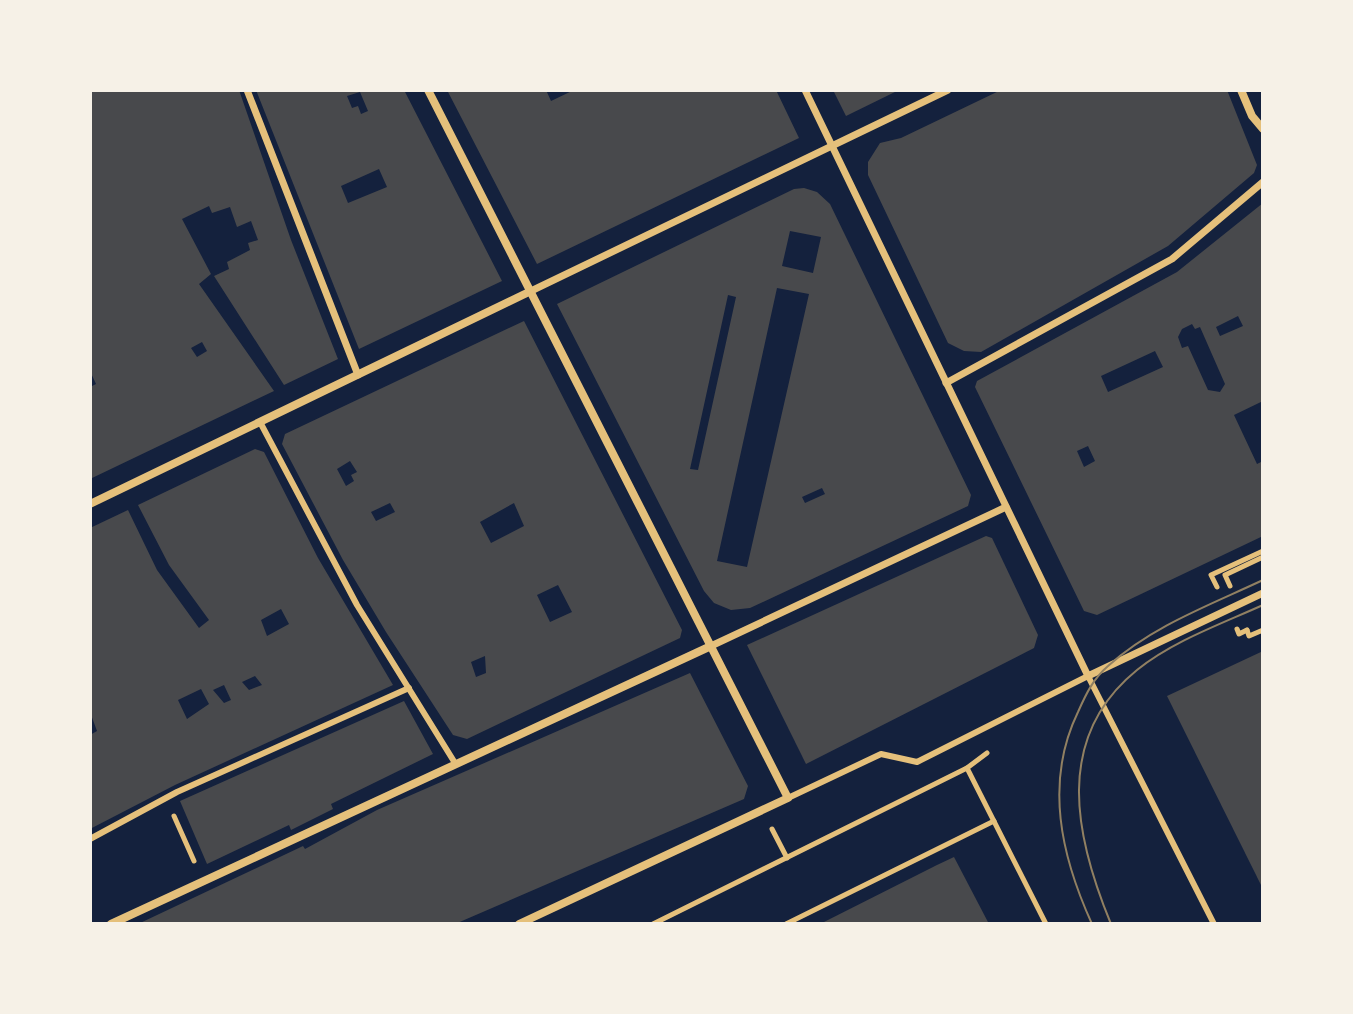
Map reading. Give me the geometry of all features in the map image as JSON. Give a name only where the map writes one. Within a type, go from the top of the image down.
[{"type":"street","points":[[247,90],[358,375]]},
{"type":"street","points":[[428,90],[788,798],[519,924]]},
{"type":"street","points":[[805,90],[1088,676],[1263,593]]},
{"type":"street","points":[[90,504],[948,90]]},
{"type":"street","points":[[1241,90],[1252,116],[1263,129]]},
{"type":"street","points":[[1252,116],[1263,110]]},
{"type":"street","points":[[946,383],[1172,259],[1263,182]]},
{"type":"street","points":[[111,924],[1006,507]]},
{"type":"lane","points":[[260,422],[337,569],[455,763]]},
{"type":"lane","points":[[788,798],[881,754],[917,762],[1088,676],[1214,924]]},
{"type":"lane","points":[[90,839],[177,792],[409,688]]},
{"type":"path","points":[[1217,587],[1211,575],[1263,551]]},
{"type":"path","points":[[1241,581],[1230,586],[1225,575],[1263,557]]},
{"type":"path","points":[[1244,626],[1249,636],[1263,630]]},
{"type":"path","points":[[653,924],[967,768],[1046,924]]},
{"type":"path","points":[[167,799],[202,881]]},
{"type":"path","points":[[762,810],[787,858]]},
{"type":"path","points":[[786,924],[994,821]]},
{"type":"building","points":[[90,90],[239,90],[291,240],[338,359],[284,385],[214,276],[229,269],[227,262],[250,250],[248,243],[258,240],[251,221],[237,227],[230,207],[212,213],[209,206],[182,219],[211,274],[199,284],[274,391],[90,479],[90,387],[96,384],[90,371]],"holes":[[[202,342],[207,351],[197,357],[191,348]]]},
{"type":"building","points":[[256,90],[404,90],[502,281],[359,349]],"holes":[[[360,92],[368,111],[361,114],[358,106],[352,108],[347,96]],[[379,169],[387,187],[348,203],[341,186]]]},
{"type":"building","points":[[447,90],[546,90],[551,101],[574,90],[776,90],[799,138],[537,264]]},
{"type":"building","points":[[833,90],[899,90],[846,116]]},
{"type":"building","points":[[1001,90],[1227,90],[1257,165],[1254,173],[1168,246],[981,352],[964,351],[948,343],[868,175],[868,162],[880,143],[901,138]]},
{"type":"building","points":[[794,189],[817,192],[830,204],[971,495],[968,506],[750,608],[731,610],[714,603],[704,591],[557,304]],"holes":[[[790,231],[821,237],[813,273],[782,266]],[[777,288],[809,294],[747,567],[717,561]],[[728,295],[736,297],[698,470],[690,469]],[[822,488],[825,494],[805,503],[802,497]]]},
{"type":"building","points":[[1263,203],[1263,401],[1234,415],[1257,464],[1263,461],[1263,536],[1097,615],[1084,611],[975,387],[977,381],[1177,272]],"holes":[[[1238,316],[1243,326],[1220,336],[1216,327]],[[1192,324],[1195,329],[1200,327],[1225,384],[1220,392],[1208,390],[1188,346],[1182,348],[1178,337],[1182,329]],[[1155,351],[1163,367],[1108,392],[1101,376]],[[1088,446],[1095,461],[1084,467],[1077,451]]]},
{"type":"building","points":[[524,321],[682,630],[680,638],[467,739],[453,735],[343,560],[282,444],[285,434]],"holes":[[[350,461],[357,472],[351,475],[354,481],[346,486],[337,469]],[[390,503],[395,512],[376,521],[371,512]],[[514,503],[524,526],[491,543],[480,522]],[[558,585],[572,612],[550,622],[537,595]],[[485,656],[486,673],[476,677],[471,662]]]},
{"type":"building","points":[[255,449],[264,452],[318,558],[393,685],[175,785],[90,829],[90,735],[97,731],[90,712],[90,528],[128,510],[157,570],[199,628],[209,620],[169,565],[138,505]],"holes":[[[281,609],[289,624],[267,636],[261,620]],[[255,676],[262,685],[249,690],[242,682]],[[224,685],[231,700],[224,703],[213,690]],[[201,689],[209,704],[187,719],[178,700]]]},
{"type":"building","points":[[986,536],[992,538],[1038,635],[1034,648],[806,764],[747,645]]},
{"type":"building","points":[[1263,651],[1263,889],[1167,696]]},
{"type":"building","points":[[690,673],[748,786],[744,799],[455,924],[138,924],[303,846],[305,849],[377,810]]},
{"type":"building","points":[[404,701],[433,754],[331,804],[333,809],[291,830],[289,825],[207,864],[180,801]]},
{"type":"building","points":[[954,857],[989,924],[820,924],[937,865]]},
{"type":"tram line","points":[[1092,924],[1065,845],[1059,792],[1061,765],[1068,738],[1084,699],[1103,671],[1143,639],[1182,617],[1263,580]]},
{"type":"tram line","points":[[1111,924],[1098,891],[1081,823],[1079,790],[1082,757],[1092,726],[1110,697],[1151,660],[1198,634],[1263,605]]}]
